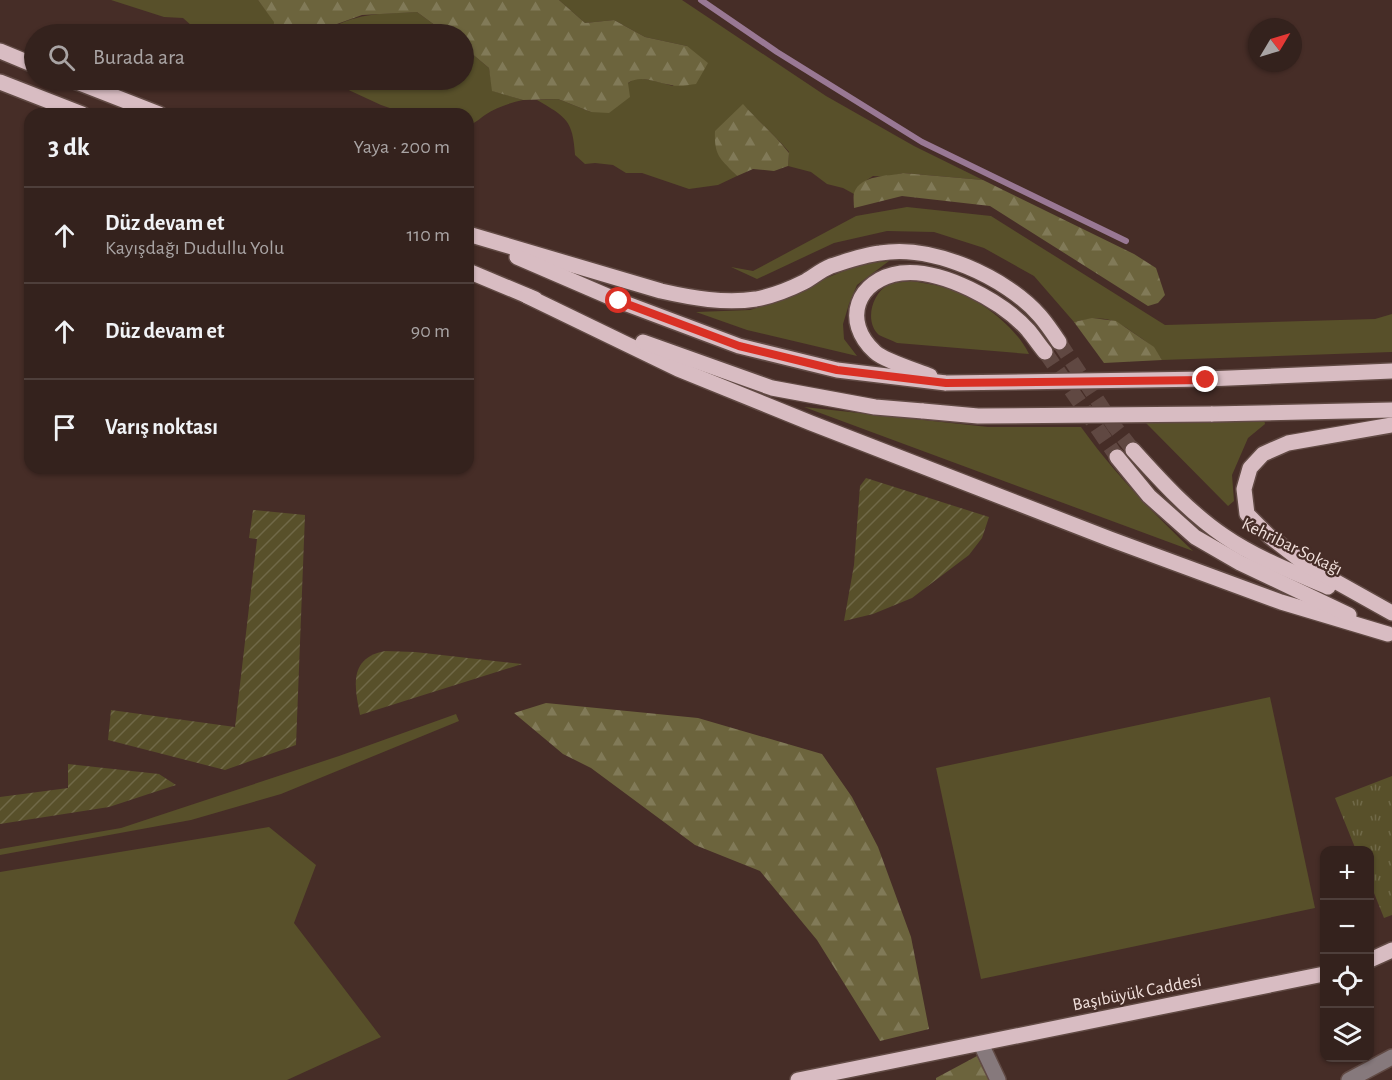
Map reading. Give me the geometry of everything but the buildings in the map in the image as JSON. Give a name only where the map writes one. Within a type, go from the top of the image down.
[{"type":"main road","points":[[0,51],[24,60]]},
{"type":"main road","points":[[0,82],[67,108]]},
{"type":"main road","points":[[98,90],[144,108]]},
{"type":"main road","points":[[474,237],[694,299],[757,299],[804,282],[826,268],[850,260],[882,252],[915,253],[950,261],[983,274],[1008,288],[1040,315],[1059,342]]},
{"type":"main road","points":[[474,238],[619,301],[739,346],[837,370],[946,383],[1206,380],[1392,371]]},
{"type":"main road","points":[[946,383],[876,353],[857,327],[856,311],[865,291],[883,278],[903,273],[945,278],[1005,309],[1027,329],[1045,352]]},
{"type":"main road","points":[[474,274],[667,351],[772,388],[875,407],[978,416],[1392,410]]},
{"type":"main road","points":[[526,296],[678,369],[811,423],[1110,539],[1270,598],[1390,635]]},
{"type":"main road","points":[[1392,425],[1288,443],[1263,454],[1250,468],[1244,489],[1247,514],[1269,536],[1308,566],[1392,613]]},
{"type":"main road","name":"Kehribar Sokağı","points":[[1133,450],[1169,490],[1224,536],[1260,557],[1392,613]]},
{"type":"main road","points":[[1116,457],[1149,496],[1195,537],[1240,563],[1390,635]]},
{"type":"main road","points":[[1374,958],[1392,950]]},
{"type":"main road","name":"Başıbüyük Caddesi","points":[[798,1080],[1320,975]]},
{"type":"street","points":[[981,1044],[998,1080]]},
{"type":"street","points":[[1349,1080],[1392,1057]]},
{"type":"green space","points":[[111,0],[258,0],[275,22],[275,24],[190,24],[183,18],[164,17]]},
{"type":"green space","points":[[258,0],[559,0],[585,23],[614,20],[645,37],[687,46],[708,63],[696,84],[677,86],[643,79],[633,80],[628,83],[630,97],[609,113],[591,112],[558,99],[523,100],[492,91],[489,68],[474,55],[474,24],[433,24],[417,12],[362,15],[337,24],[274,24]]},
{"type":"green space","points":[[559,0],[682,0],[826,96],[914,146],[983,180],[903,173],[888,177],[873,176],[861,184],[854,194],[843,188],[827,184],[811,172],[788,166],[789,152],[743,105],[726,164],[737,176],[718,185],[689,189],[642,173],[626,173],[613,165],[585,164],[575,155],[572,134],[566,121],[537,100],[558,99],[591,112],[635,78],[673,86],[687,46],[645,37],[614,20],[585,23]]},
{"type":"green space","points":[[417,12],[433,24],[340,24],[356,18]]},
{"type":"green space","points":[[474,55],[489,68],[493,91],[523,100],[490,112],[474,122],[474,108],[390,108],[349,90],[474,90]]},
{"type":"green space","points":[[743,104],[789,153],[788,166],[774,171],[753,169],[737,176],[722,160],[717,151],[715,131]]},
{"type":"green space","points":[[903,173],[983,180],[1134,254],[1156,268],[1165,295],[1158,303],[1148,306],[990,206],[902,196],[854,208],[854,193],[862,182],[875,177]]},
{"type":"green space","points":[[907,207],[991,216],[1165,325],[1375,319],[1392,314],[1392,352],[1162,360],[1149,344],[1122,325],[1101,319],[1074,322],[1034,276],[984,248],[934,232],[887,231],[834,243],[757,279],[731,267],[753,271],[856,216]]},
{"type":"green space","points":[[889,261],[857,285],[849,304],[843,324],[844,339],[857,356],[747,330],[696,312],[750,310],[788,298],[819,281],[861,264]]},
{"type":"green space","points":[[911,281],[955,291],[981,304],[1014,332],[1029,354],[897,343],[879,335],[874,329],[871,316],[878,294],[890,284]]},
{"type":"green space","points":[[1092,318],[1116,321],[1154,347],[1162,360],[1104,363],[1074,322]]},
{"type":"green space","points":[[804,407],[988,427],[1081,427],[1134,492],[1193,551]]},
{"type":"green space","points":[[1264,419],[1265,424],[1248,438],[1232,475],[1234,501],[1228,506],[1146,423]]},
{"type":"green space","points":[[866,478],[989,517],[982,538],[969,555],[912,598],[873,614],[844,621],[854,565],[860,486]]},
{"type":"green space","points":[[253,510],[305,515],[296,745],[225,770],[108,740],[111,710],[235,727],[257,539],[249,538]]},
{"type":"green space","points":[[385,651],[415,652],[522,664],[360,715],[356,683],[360,666],[373,655]]},
{"type":"green space","points":[[1270,697],[1315,908],[981,979],[936,768]]},
{"type":"green space","points":[[546,703],[698,718],[822,754],[852,797],[878,847],[911,937],[929,1029],[880,1041],[817,940],[760,871],[695,845],[591,768],[563,754],[514,713]]},
{"type":"green space","points":[[456,714],[459,721],[281,794],[191,820],[0,855],[0,849],[121,828],[339,756]]},
{"type":"green space","points":[[68,764],[159,774],[176,785],[109,807],[0,824],[0,797],[68,788]]},
{"type":"green space","points":[[1392,776],[1392,915],[1384,918],[1374,893],[1374,846],[1354,846],[1335,798]]},
{"type":"green space","points":[[269,827],[316,865],[294,923],[381,1037],[287,1080],[0,1080],[0,872]]},
{"type":"green space","points":[[977,1056],[989,1080],[936,1080],[936,1078]]},
{"type":"waterway","points":[[701,0],[777,52],[922,142],[1126,241]]},
{"type":"tunnel","points":[[1059,342],[1115,427],[1133,450]]},
{"type":"tunnel","points":[[1045,352],[1117,457]]},
{"type":"route","points":[[619,301],[739,346],[837,370],[946,383],[1206,380]]}]
